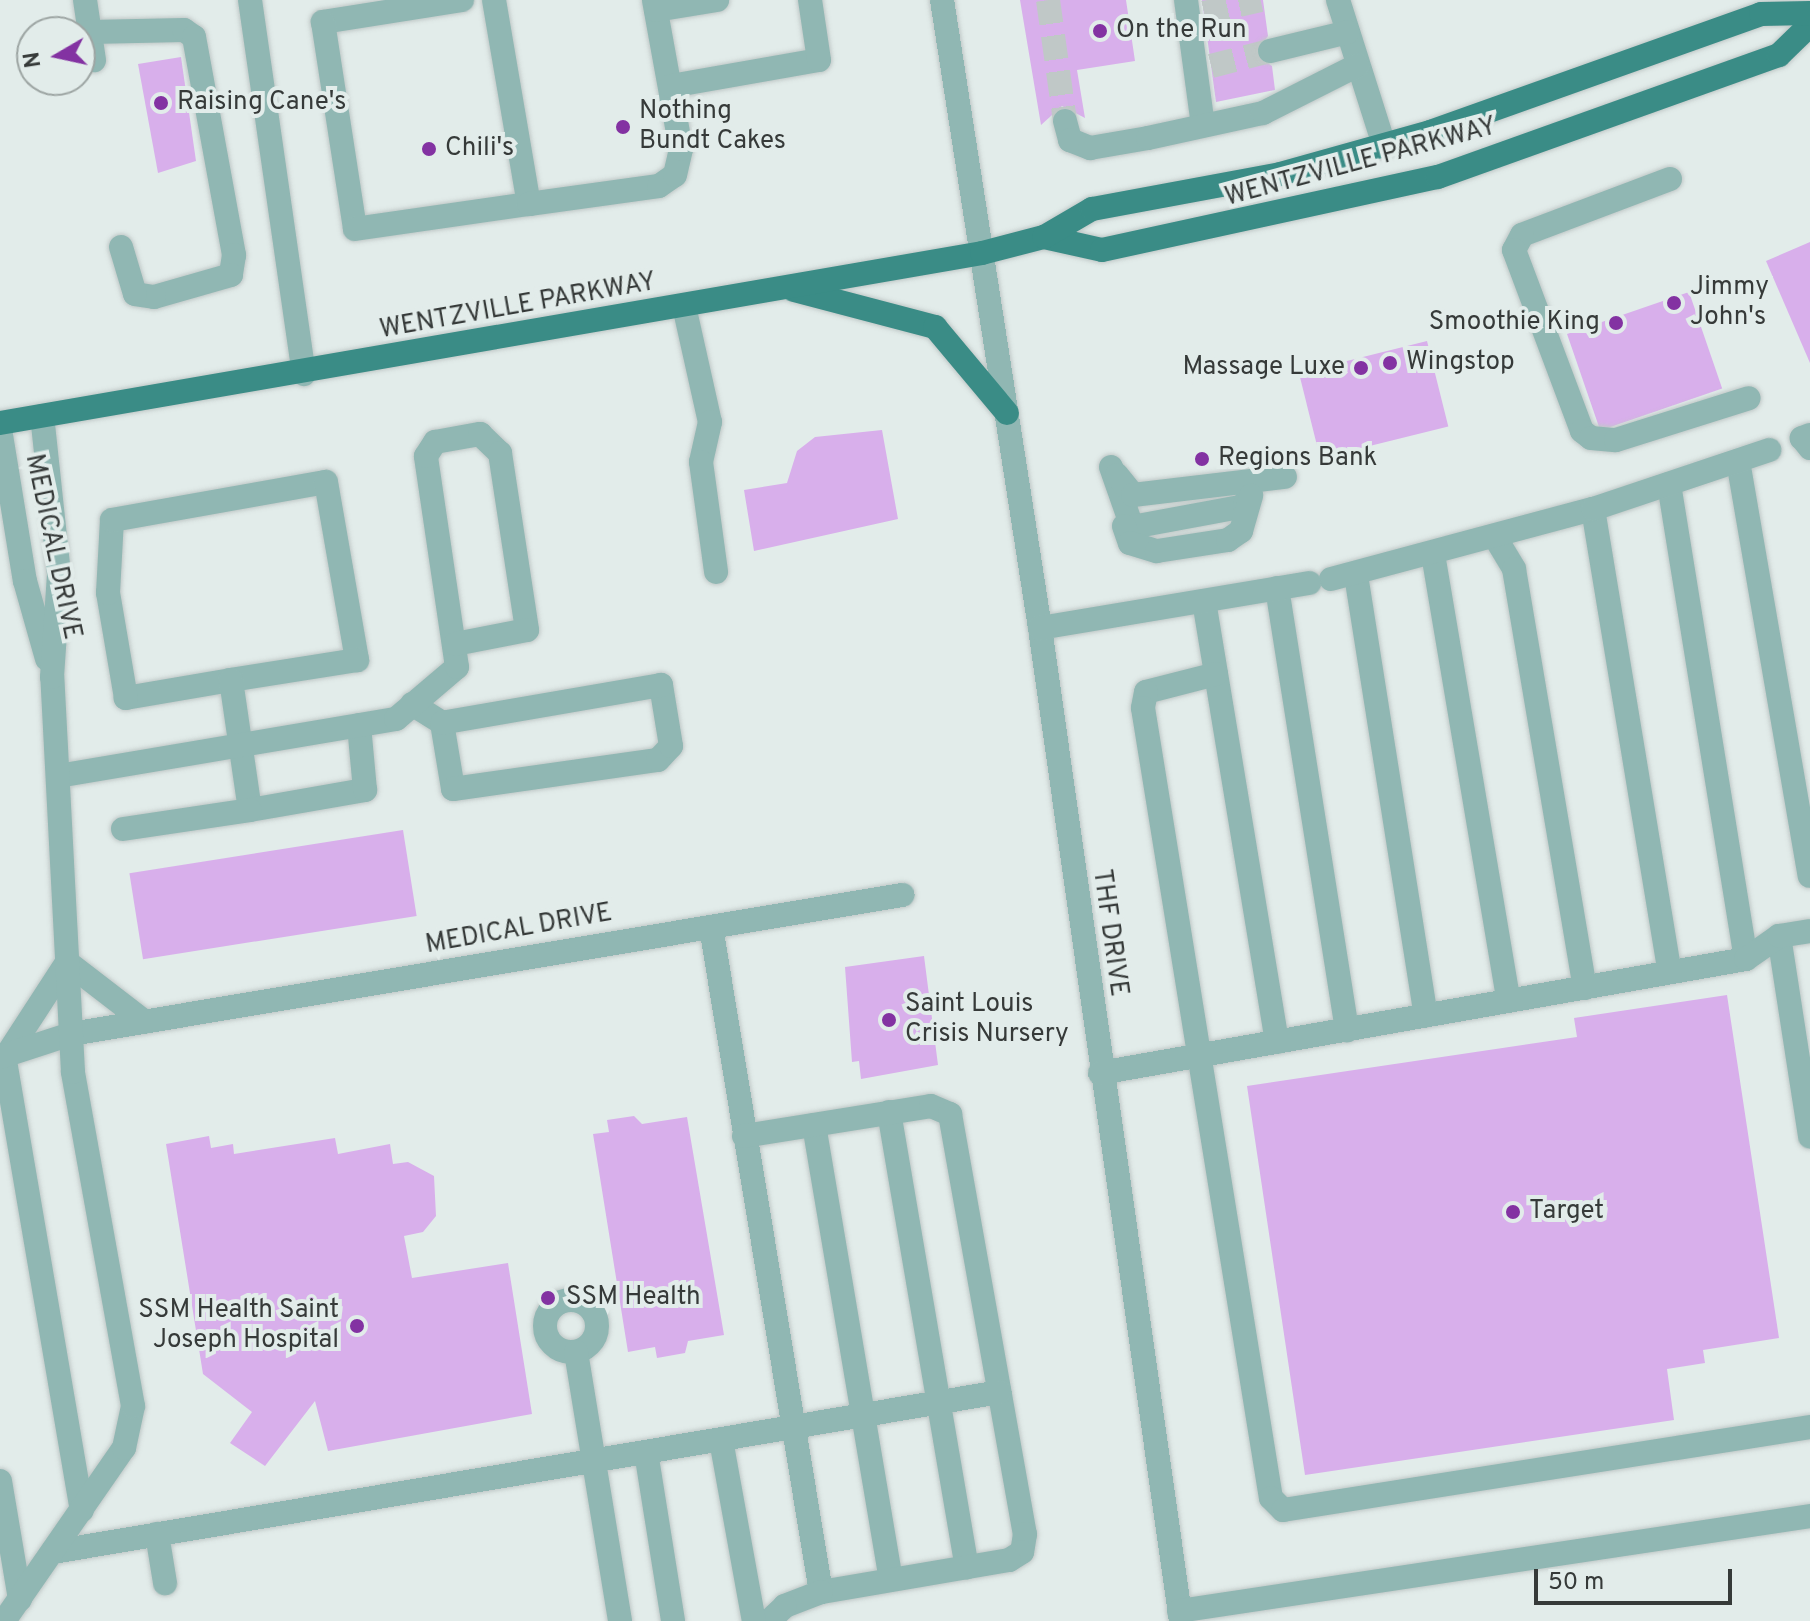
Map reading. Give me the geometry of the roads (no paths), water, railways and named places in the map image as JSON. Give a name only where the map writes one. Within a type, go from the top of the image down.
[{"type":"main road","name":"WENTZVILLE PARKWAY","points":[[0,426],[42,416],[304,374],[982,253],[1044,237],[1092,209],[1280,174],[1384,145],[1767,7],[1810,13]]},
{"type":"main road","name":"WENTZVILLE PARKWAY","points":[[1044,237],[1102,250],[1438,177],[1779,55],[1810,25]]},
{"type":"main road","points":[[784,288],[935,327],[1007,413]]},
{"type":"street","points":[[250,0],[304,374]]},
{"type":"street","points":[[462,0],[323,22],[355,229],[659,186],[675,175],[681,149],[655,5],[717,0]]},
{"type":"street","points":[[494,0],[529,204]]},
{"type":"street","points":[[671,86],[819,60],[810,0]]},
{"type":"street","name":"THF DRIVE","points":[[942,0],[1040,628],[1100,1073],[1180,1616]]},
{"type":"street","points":[[1338,0],[1384,145]]},
{"type":"street","points":[[1192,10],[1203,68],[1203,125]]},
{"type":"street","points":[[96,32],[184,30],[194,37],[234,255],[231,275],[154,297],[135,294],[121,247]]},
{"type":"street","points":[[1270,51],[1348,32]]},
{"type":"street","points":[[1065,121],[1070,140],[1090,148],[1263,113],[1358,65]]},
{"type":"street","points":[[1670,179],[1522,235],[1514,250],[1582,431],[1591,438],[1616,440],[1749,398]]},
{"type":"street","points":[[684,306],[710,422],[701,462],[716,572]]},
{"type":"street","name":"MEDICAL DRIVE","points":[[4,1621],[124,1448],[133,1406],[71,1034],[52,677],[59,574],[42,416]]},
{"type":"street","name":"MEDICAL DRIVE","points":[[0,426],[25,581],[52,677]]},
{"type":"street","points":[[58,776],[396,719],[457,667],[426,456],[435,442],[480,434],[500,453],[527,630],[455,644]]},
{"type":"street","points":[[1810,435],[1802,438],[1810,448]]},
{"type":"street","points":[[1040,628],[1356,575],[1593,509],[1769,450]]},
{"type":"street","points":[[1738,461],[1810,876]]},
{"type":"street","points":[[1111,467],[1141,484],[1228,470],[1251,485],[1285,477]]},
{"type":"street","points":[[1111,467],[1132,527],[1245,506],[1251,485]]},
{"type":"street","points":[[1111,467],[1124,526],[1138,539],[1245,521],[1251,485]]},
{"type":"street","points":[[326,482],[357,660],[231,680],[126,698],[108,593],[112,520],[326,482]]},
{"type":"street","points":[[1669,484],[1746,959]]},
{"type":"street","points":[[1593,509],[1670,972]]},
{"type":"street","points":[[1495,537],[1514,569],[1585,988]]},
{"type":"street","points":[[1433,554],[1509,1001]]},
{"type":"street","points":[[1356,575],[1426,1015]]},
{"type":"street","points":[[1277,588],[1347,1030]]},
{"type":"street","points":[[1204,601],[1277,1042]]},
{"type":"street","points":[[1216,674],[1146,692],[1143,708],[1202,1055],[1271,1498],[1283,1510],[1810,1427]]},
{"type":"street","points":[[231,680],[250,810]]},
{"type":"street","points":[[412,704],[442,723],[661,685],[671,746],[658,760],[453,789],[442,723]]},
{"type":"street","points":[[123,829],[365,790],[359,725]]},
{"type":"street","name":"MEDICAL DRIVE","points":[[4,1055],[71,1034],[902,895]]},
{"type":"street","points":[[711,927],[791,1428],[821,1592]]},
{"type":"street","points":[[1100,1073],[1746,959],[1779,936],[1810,931]]},
{"type":"street","points":[[1779,936],[1810,1137]]},
{"type":"street","points":[[82,1510],[4,1055],[67,962],[145,1022]]},
{"type":"street","points":[[744,1136],[931,1106],[950,1114],[1000,1392],[1022,1552],[967,1567],[821,1592],[785,1606],[769,1621]]},
{"type":"street","points":[[889,1112],[967,1567]]},
{"type":"street","points":[[814,1125],[891,1580]]},
{"type":"street","points":[[576,1352],[620,1621]]},
{"type":"street","points":[[53,1552],[1000,1392]]},
{"type":"street","points":[[721,1440],[754,1621]]},
{"type":"street","points":[[646,1452],[673,1621]]},
{"type":"street","points":[[0,1481],[20,1599]]},
{"type":"street","points":[[1180,1616],[1810,1516]]},
{"type":"street","points":[[157,1534],[165,1583]]},
{"type":"tunnel","points":[[1048,0],[1065,121]]},
{"type":"tunnel","points":[[1204,13],[1261,0]]},
{"type":"tunnel","points":[[1211,66],[1270,51]]},
{"type":"place","name":"On the Run","points":[[1100,31]]},
{"type":"place","name":"Raising Cane's","points":[[161,103]]},
{"type":"place","name":"Nothing Bundt Cakes","points":[[623,127]]},
{"type":"place","name":"Chili's","points":[[429,149]]},
{"type":"place","name":"Jimmy John's","points":[[1674,303]]},
{"type":"place","name":"Smoothie King","points":[[1616,323]]},
{"type":"place","name":"Wingstop","points":[[1390,363]]},
{"type":"place","name":"Massage Luxe","points":[[1361,368]]},
{"type":"place","name":"Regions Bank","points":[[1202,459]]},
{"type":"place","name":"Saint Louis Crisis Nursery","points":[[889,1020]]},
{"type":"place","name":"Target","points":[[1513,1212]]},
{"type":"place","name":"SSM Health","points":[[548,1298]]},
{"type":"place","name":"SSM Health Saint Joseph Hospital","points":[[357,1326]]}]
